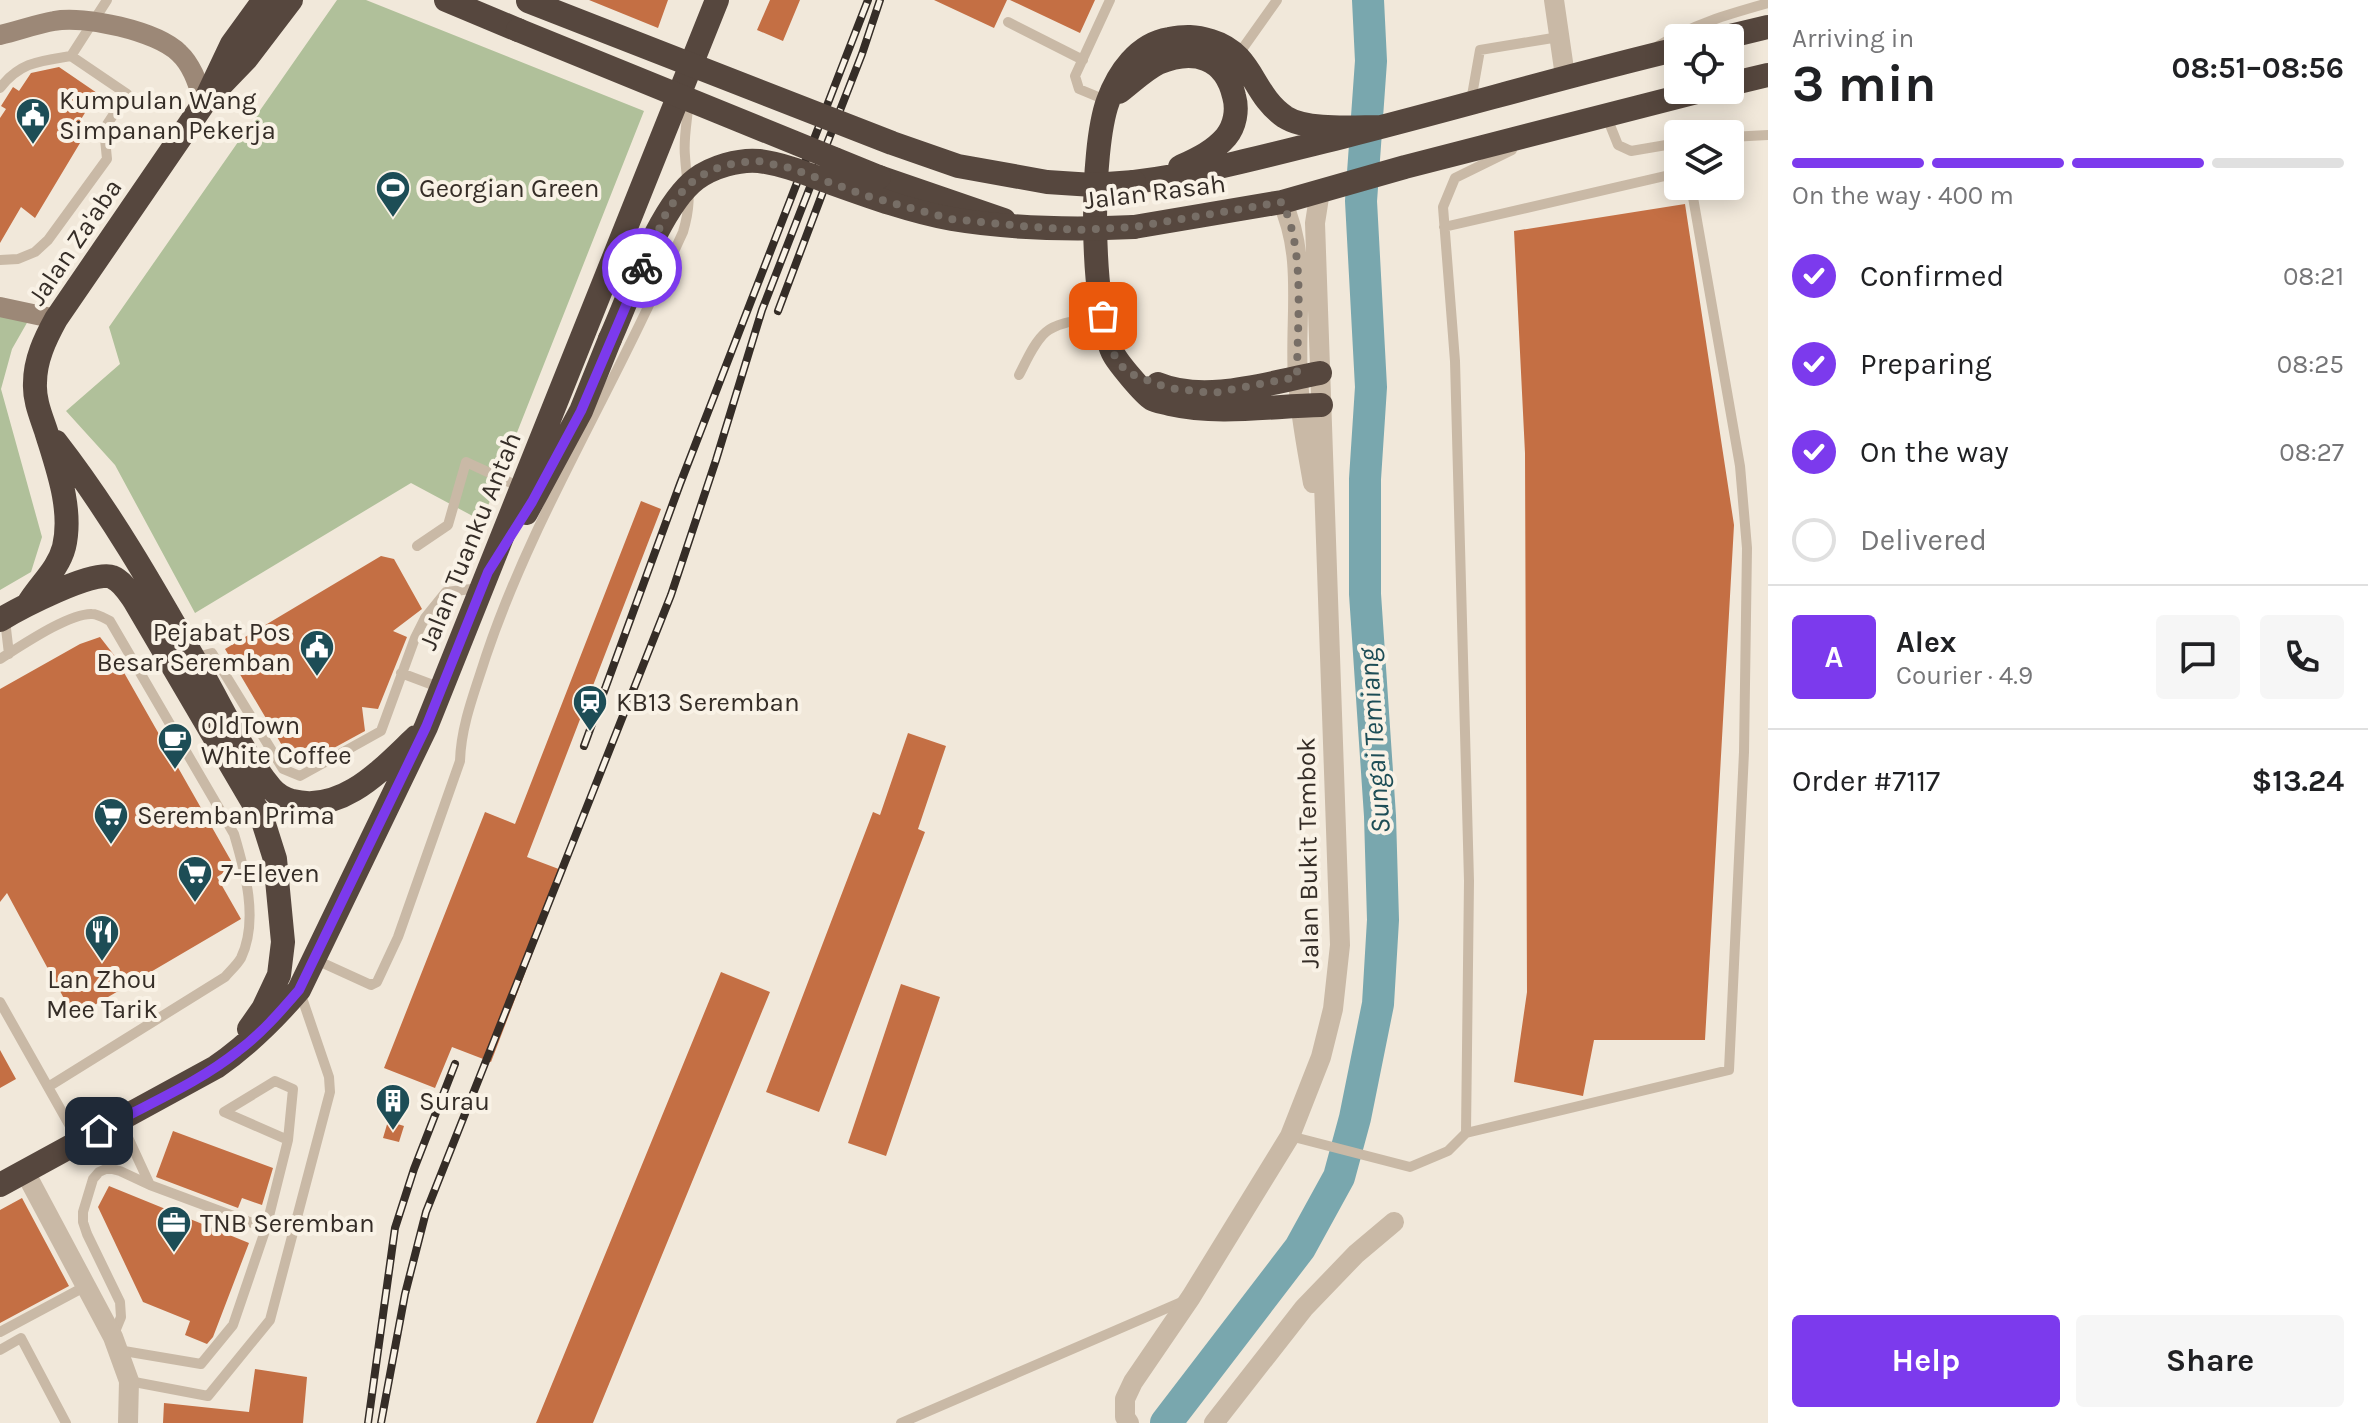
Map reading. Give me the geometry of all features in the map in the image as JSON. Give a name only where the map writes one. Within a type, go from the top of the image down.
[{"type":"highway","name":"Jalan Za'aba","points":[[28,604],[57,565],[64,548],[66,530],[59,474],[37,404],[35,384],[44,342],[56,319],[204,103],[232,44],[264,0]]},
{"type":"highway","name":"Jalan Za'aba","points":[[204,103],[246,59],[291,0]]},
{"type":"highway","name":"Jalan Rasah","points":[[446,0],[879,177],[1021,226],[1076,230],[1134,227],[1282,202],[1664,100]]},
{"type":"highway","name":"Jalan Tuanku Antah","points":[[216,1067],[273,1020],[299,990],[426,727],[717,0]]},
{"type":"highway","name":"Jalan Rasah","points":[[527,1],[958,166],[1047,182],[1093,185],[1143,181],[1228,166],[1340,132],[1405,121],[1565,76],[1664,52]]},
{"type":"highway","points":[[1744,33],[1768,27]]},
{"type":"highway","points":[[1310,405],[1196,410],[1152,399],[1126,372],[1113,353],[1103,316],[1096,251],[1101,128],[1118,78],[1130,62],[1146,48],[1165,39],[1193,36],[1222,44],[1238,55],[1272,106],[1287,119],[1340,132]]},
{"type":"highway","points":[[1108,101],[1157,64],[1174,58],[1193,56],[1211,61],[1225,71],[1232,85],[1236,103],[1234,121],[1228,135],[1203,157],[1143,181]]},
{"type":"highway","points":[[1744,81],[1768,75]]},
{"type":"highway","points":[[485,580],[581,411],[667,211],[696,178],[735,163],[758,161],[790,168],[867,196],[951,219],[1021,226]]},
{"type":"highway","points":[[1126,372],[1168,388],[1213,393],[1309,375]]},
{"type":"highway","points":[[45,429],[90,486],[256,768],[273,791],[290,801],[327,801],[347,794],[376,775],[426,727]]},
{"type":"highway","points":[[0,1185],[216,1067],[263,1009],[279,975],[283,942],[275,859],[262,818],[123,585],[110,576],[95,577],[2,618]]},
{"type":"street","points":[[1554,0],[1565,76]]},
{"type":"street","points":[[0,35],[56,20],[72,19],[149,36],[167,43],[190,66],[204,103]]},
{"type":"street","name":"Jalan Bukit Tembok","points":[[1309,375],[1315,223],[1330,188]]},
{"type":"street","name":"Jalan Bukit Tembok","points":[[1129,1423],[1125,1417],[1125,1399],[1133,1382],[1191,1297],[1290,1136],[1321,1057],[1333,1009],[1340,945],[1326,562],[1297,252],[1291,222],[1282,202]]},
{"type":"street","points":[[0,307],[56,319]]},
{"type":"street","points":[[25,1172],[116,1344],[129,1381],[128,1423]]},
{"type":"street","points":[[1214,1423],[1304,1308],[1356,1254],[1394,1222]]},
{"type":"lane","points":[[71,56],[107,0]]},
{"type":"lane","points":[[1108,101],[1079,89],[1075,76],[1110,0]]},
{"type":"lane","points":[[1238,55],[1277,0]]},
{"type":"lane","points":[[1635,59],[1707,20],[1768,3]]},
{"type":"lane","points":[[1008,22],[1083,60]]},
{"type":"lane","points":[[1470,103],[1480,50],[1559,37]]},
{"type":"lane","points":[[314,959],[371,985],[377,982],[398,937],[460,761],[460,740],[468,710],[505,603],[542,519],[683,232],[690,197],[684,154],[690,88],[699,47]]},
{"type":"lane","points":[[0,88],[15,71],[33,62],[71,56],[127,94],[104,129],[107,159],[48,240],[35,252],[18,259],[0,260]]},
{"type":"lane","points":[[1606,115],[1618,145],[1631,151],[1664,145]]},
{"type":"lane","points":[[1466,1133],[1469,881],[1455,361],[1443,207],[1455,178],[1553,129]]},
{"type":"lane","points":[[1744,136],[1768,135]]},
{"type":"lane","points":[[1444,227],[1664,176]]},
{"type":"lane","points":[[1290,1136],[1410,1167],[1448,1151],[1466,1133],[1729,1070],[1744,752],[1747,548],[1740,466],[1693,200]]},
{"type":"lane","points":[[1019,375],[1047,331],[1103,316]]},
{"type":"lane","points":[[417,546],[448,525],[466,462],[522,488]]},
{"type":"lane","points":[[193,658],[212,653],[283,769],[300,776],[381,731],[401,673],[425,618],[446,592],[485,580]]},
{"type":"lane","points":[[2,618],[4,656],[80,615],[95,613],[110,621],[234,834],[244,867],[247,894],[249,921],[246,941],[240,960],[225,977],[48,1087]]},
{"type":"lane","points":[[401,673],[441,688]]},
{"type":"lane","points":[[129,1381],[208,1396],[270,1320],[330,1092],[329,1077],[299,990]]},
{"type":"lane","points":[[0,1002],[79,1142]]},
{"type":"lane","points":[[266,1228],[120,1171],[108,1168],[99,1172],[93,1179],[83,1212],[87,1234],[120,1302],[121,1317],[116,1344],[201,1364],[233,1325],[266,1228],[288,1140],[293,1089],[275,1081],[224,1112],[288,1140]]},
{"type":"lane","points":[[120,1120],[150,1185]]},
{"type":"lane","points":[[0,1332],[86,1286]]},
{"type":"lane","points":[[901,1423],[1191,1297]]},
{"type":"lane","points":[[0,1350],[21,1338],[66,1423]]},
{"type":"green space","name":"Georgian Green","points":[[337,0],[366,0],[644,111],[482,521],[411,483],[195,613],[115,465],[66,411],[120,364],[109,327]]},
{"type":"green space","points":[[0,316],[28,321],[12,349],[1,389],[42,537],[31,572],[0,590]]},
{"type":"building","points":[[589,0],[668,0],[658,28]]},
{"type":"building","points":[[770,0],[800,0],[783,41],[757,30]]},
{"type":"building","points":[[934,0],[1007,0],[994,28]]},
{"type":"building","points":[[1010,0],[1095,0],[1080,33]]},
{"type":"building","name":"Kumpulan Wang Simpanan Pekerja","points":[[59,67],[97,93],[80,121],[89,128],[35,218],[21,207],[0,243],[0,118],[6,109],[1,106],[13,87],[19,91],[31,73]]},
{"type":"building","points":[[1685,204],[1734,525],[1705,1040],[1594,1040],[1583,1096],[1514,1082],[1527,992],[1525,453],[1514,231]]},
{"type":"building","points":[[641,501],[661,509],[527,857],[564,871],[491,1062],[452,1047],[435,1088],[384,1068],[485,812],[515,824]]},
{"type":"building","name":"Pejabat Pos Besar Seremban","points":[[381,556],[394,559],[422,609],[393,631],[407,637],[378,709],[362,707],[365,731],[299,767],[293,764],[225,649]]},
{"type":"building","name":"Seremban Prima","points":[[100,637],[114,655],[234,866],[217,877],[241,919],[74,1017],[7,893],[0,902],[0,689],[80,644]]},
{"type":"building","points":[[908,733],[946,746],[918,829],[925,832],[819,1112],[766,1092],[873,812],[880,815]]},
{"type":"building","points":[[721,972],[770,992],[593,1423],[536,1423]]},
{"type":"building","points":[[901,984],[940,997],[886,1156],[848,1143]]},
{"type":"building","points":[[0,1050],[16,1079],[0,1088]]},
{"type":"building","name":"Surau","points":[[388,1121],[404,1126],[399,1142],[383,1138]]},
{"type":"building","points":[[173,1131],[273,1168],[262,1205],[242,1198],[238,1208],[156,1177]]},
{"type":"building","points":[[109,1186],[249,1243],[213,1337],[207,1344],[185,1335],[190,1321],[143,1302],[98,1207]]},
{"type":"building","points":[[22,1198],[69,1286],[0,1323],[0,1210]]},
{"type":"building","points":[[255,1369],[307,1377],[303,1423],[163,1423],[164,1403],[249,1412]]},
{"type":"waterway","name":"Sungai Temiang","points":[[1166,1423],[1300,1248],[1339,1177],[1355,1118],[1378,1004],[1383,920],[1380,816],[1365,594],[1365,479],[1371,387],[1361,201],[1371,61],[1368,0]]},
{"type":"railway","points":[[584,746],[680,484],[868,0]]},
{"type":"railway","points":[[381,1423],[405,1294],[426,1212],[671,595],[762,310],[880,0]]},
{"type":"railway","points":[[778,311],[838,152]]},
{"type":"railway","points":[[368,1423],[395,1228],[414,1169],[455,1064]]},
{"type":"way so far","points":[[642,268],[667,211],[679,195],[696,178],[735,163],[758,161],[790,168],[867,196],[951,219],[1076,230],[1134,227],[1282,202],[1291,222],[1297,252],[1297,377],[1213,393],[1168,388],[1126,372],[1113,353],[1103,316]]},
{"type":"place","name":"Kumpulan Wang Simpanan Pekerja","points":[[33,146]]},
{"type":"place","name":"Georgian Green","points":[[393,219]]},
{"type":"place","name":"Pejabat Pos Besar Seremban","points":[[317,678]]},
{"type":"place","name":"KB13 Seremban","points":[[590,733]]},
{"type":"place","name":"OldTown White Coffee","points":[[175,771]]},
{"type":"place","name":"Seremban Prima","points":[[111,846]]},
{"type":"place","name":"7-Eleven","points":[[195,904]]},
{"type":"place","name":"Lan Zhou Mee Tarik","points":[[102,963]]},
{"type":"place","name":"Surau","points":[[393,1132]]},
{"type":"place","name":"TNB Seremban","points":[[174,1254]]},
{"type":"route","points":[[99,1131],[216,1067],[239,1051],[273,1020],[299,990],[426,727],[488,572],[532,502],[581,411],[642,268]]}]
